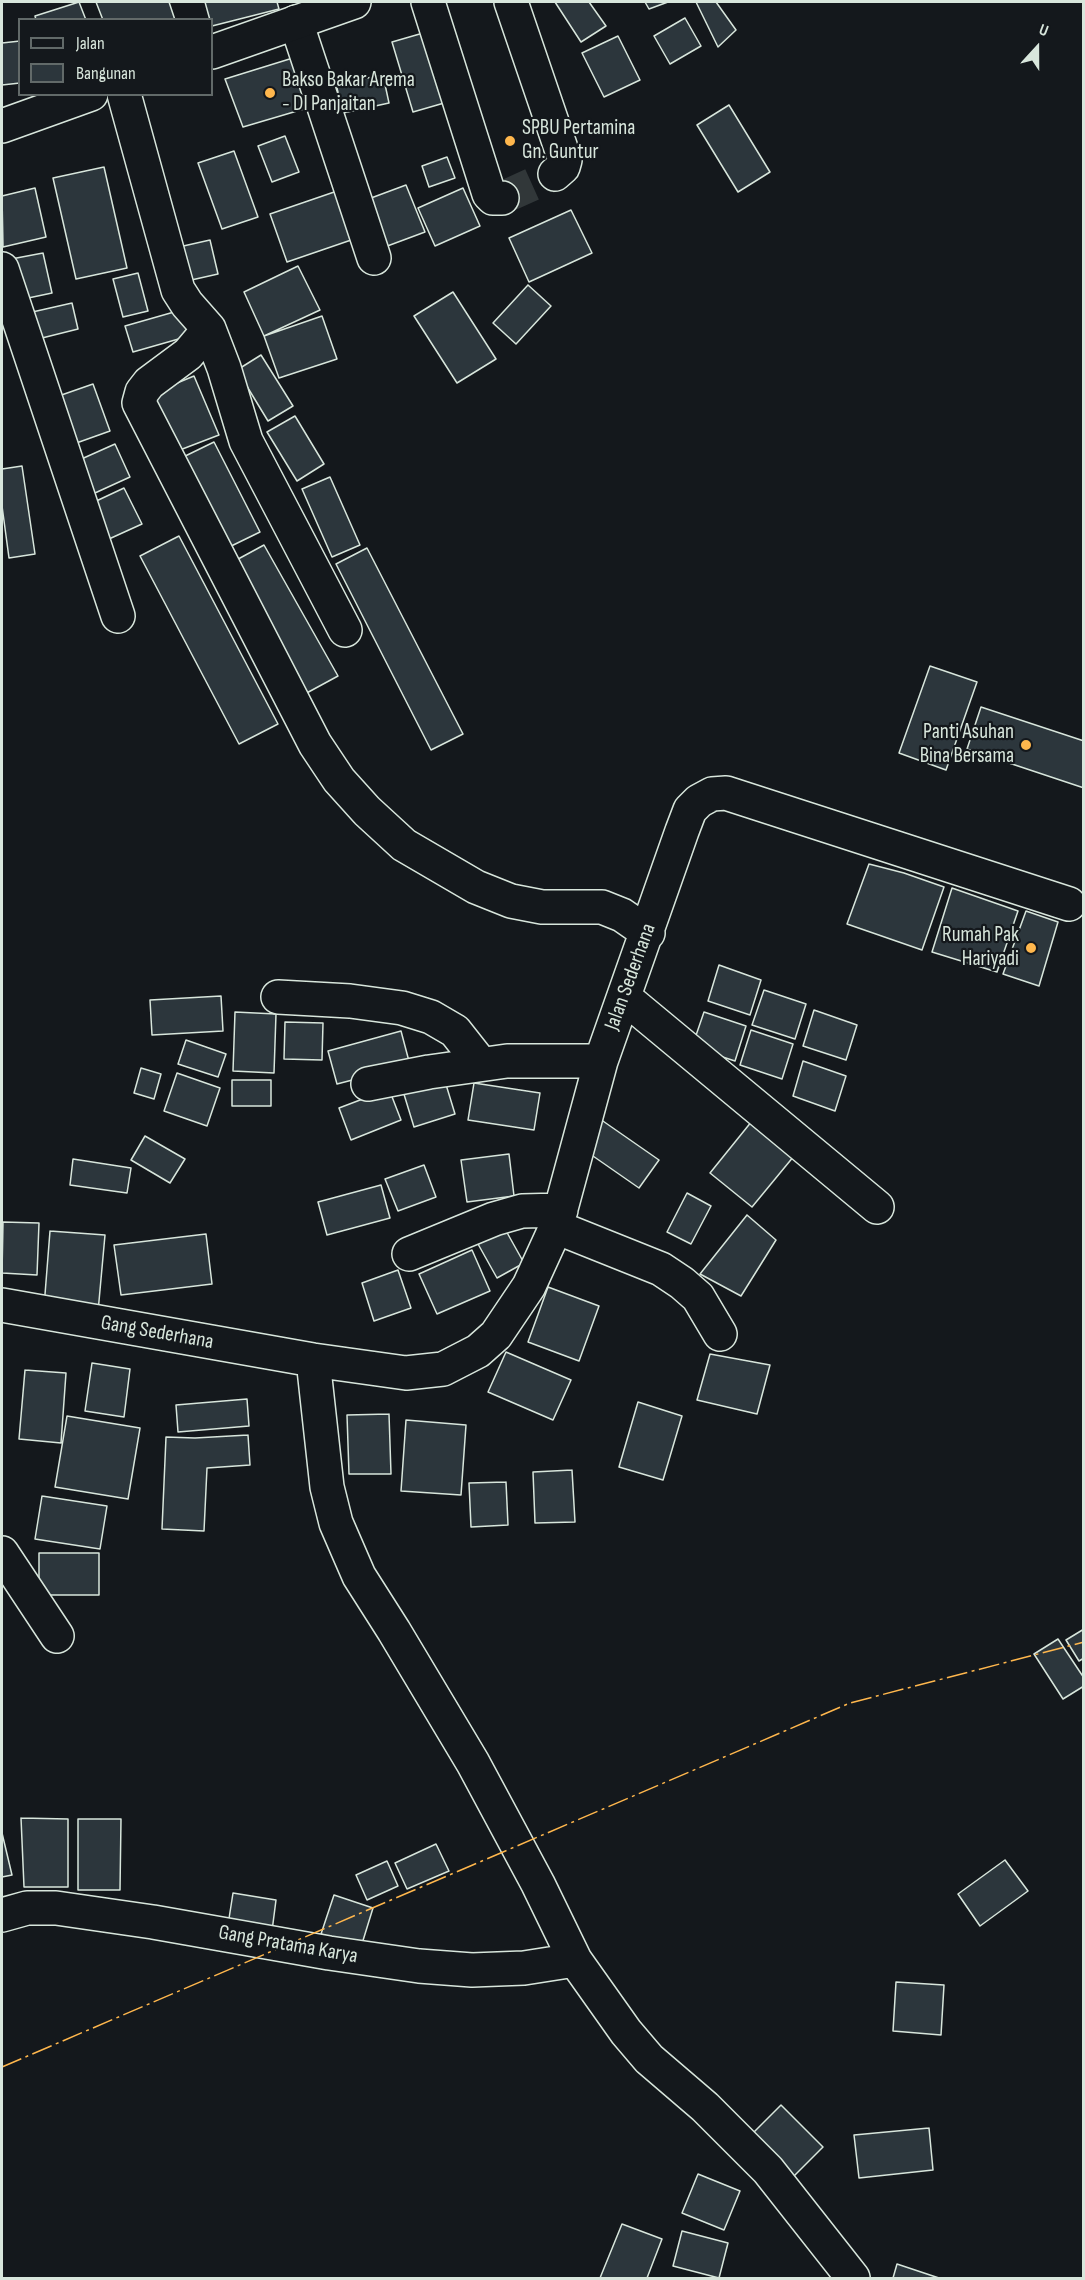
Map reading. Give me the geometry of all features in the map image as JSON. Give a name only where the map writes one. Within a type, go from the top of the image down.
[{"type":"street","points":[[213,52],[309,13],[354,2]]},
{"type":"street","points":[[428,2],[489,194],[493,198],[502,198]]},
{"type":"street","points":[[511,2],[565,160],[555,174]]},
{"type":"street","points":[[309,13],[374,258]]},
{"type":"street","points":[[2,126],[86,96]]},
{"type":"street","points":[[125,96],[178,290],[209,329],[224,368],[246,441],[345,630]]},
{"type":"street","points":[[2,269],[118,616]]},
{"type":"street","points":[[209,329],[188,354],[149,382],[142,392],[139,403],[315,744],[339,780],[367,811],[404,844],[476,887],[511,901],[542,907],[602,907],[622,915],[648,933]]},
{"type":"street","name":"Jalan Sederhana","points":[[314,1360],[406,1374],[443,1370],[478,1351],[496,1335],[529,1286],[558,1219],[601,1061],[690,810],[699,801],[712,794],[726,794],[1069,903]]},
{"type":"street","points":[[278,997],[350,1001],[402,1008],[431,1017],[455,1031],[481,1064]]},
{"type":"street","points":[[624,997],[877,1207]]},
{"type":"street","points":[[368,1084],[481,1064],[532,1060],[601,1061]]},
{"type":"street","points":[[409,1254],[522,1210],[558,1219],[661,1269],[682,1283],[698,1297],[720,1334]]},
{"type":"street","name":"Gang Sederhana","points":[[2,1305],[314,1360]]},
{"type":"street","points":[[314,1360],[327,1486],[336,1523],[359,1576],[472,1763],[538,1884],[575,1960],[633,2041],[649,2059],[731,2132],[768,2170],[853,2278]]},
{"type":"street","points":[[2,1553],[57,1636]]},
{"type":"street","name":"Gang Pratama Karya","points":[[2,1915],[27,1908],[56,1908],[419,1966],[472,1970],[524,1968],[575,1960]]},
{"type":"building","points":[[79,2],[85,18],[36,18],[35,16]]},
{"type":"building","points":[[96,2],[169,2],[174,18],[102,18]]},
{"type":"building","points":[[205,2],[277,2],[279,9],[213,26],[213,18],[209,18]]},
{"type":"building","points":[[555,2],[589,2],[606,26],[581,42]]},
{"type":"building","points":[[645,2],[668,2],[649,9]]},
{"type":"building","points":[[696,2],[716,2],[736,30],[718,47]]},
{"type":"building","points":[[685,18],[701,46],[670,64],[654,36]]},
{"type":"building","points":[[430,31],[451,101],[413,112],[392,42]]},
{"type":"building","points":[[618,36],[640,80],[604,97],[582,53]]},
{"type":"building","points":[[18,41],[18,83],[2,85],[2,43]]},
{"type":"building","name":"Bakso Bakar Arema - DI Panjaitan","points":[[296,57],[314,106],[243,127],[225,79]]},
{"type":"building","points":[[383,75],[389,103],[343,113],[336,84]]},
{"type":"building","points":[[729,105],[770,172],[738,192],[697,125]]},
{"type":"building","points":[[285,136],[299,172],[272,182],[258,146]]},
{"type":"building","points":[[234,151],[258,217],[222,229],[198,163]]},
{"type":"building","points":[[447,157],[455,178],[429,187],[422,166]]},
{"type":"building","points":[[104,167],[127,268],[76,279],[53,178]]},
{"type":"building","points":[[406,185],[425,232],[382,248],[363,201]]},
{"type":"building","points":[[35,188],[46,237],[3,247],[2,196]]},
{"type":"building","points":[[463,188],[480,226],[435,246],[418,208]]},
{"type":"building","points":[[340,190],[357,238],[287,262],[270,214]]},
{"type":"building","points":[[571,210],[592,253],[529,282],[509,238]]},
{"type":"building","points":[[210,240],[218,274],[178,283],[170,249]]},
{"type":"building","points":[[43,253],[52,293],[14,301],[6,260]]},
{"type":"building","points":[[298,266],[320,310],[264,336],[244,292]]},
{"type":"building","points":[[138,273],[148,311],[123,317],[113,279]]},
{"type":"building","points":[[528,285],[551,306],[516,344],[493,323]]},
{"type":"building","points":[[453,292],[496,359],[457,383],[414,316]]},
{"type":"building","points":[[72,303],[78,329],[34,340],[28,313]]},
{"type":"building","points":[[188,308],[196,334],[133,352],[125,326]]},
{"type":"building","points":[[322,316],[337,359],[279,378],[264,336]]},
{"type":"building","points":[[261,355],[293,406],[268,421],[237,370]]},
{"type":"building","points":[[194,376],[219,435],[172,453],[148,395]]},
{"type":"building","points":[[93,384],[110,431],[68,446],[50,399]]},
{"type":"building","points":[[295,416],[324,464],[297,481],[267,432]]},
{"type":"building","points":[[214,442],[260,532],[221,551],[175,461]]},
{"type":"building","points":[[115,444],[130,477],[84,498],[68,465]]},
{"type":"building","points":[[22,466],[35,554],[9,558],[2,506],[2,469]]},
{"type":"building","points":[[330,477],[360,545],[332,557],[302,489]]},
{"type":"building","points":[[124,488],[142,524],[109,539],[92,503]]},
{"type":"building","points":[[179,536],[278,724],[239,744],[140,556]]},
{"type":"building","points":[[264,545],[338,676],[303,695],[229,564]]},
{"type":"building","points":[[367,548],[463,734],[431,750],[336,564]]},
{"type":"building","points":[[930,666],[977,682],[946,770],[899,753]]},
{"type":"building","name":"Panti Asuhan Bina Bersama","points":[[981,707],[1084,741],[1084,788],[967,749]]},
{"type":"building","points":[[869,864],[944,887],[922,950],[847,924]]},
{"type":"building","points":[[952,888],[1018,911],[997,972],[932,952]]},
{"type":"building","name":"Rumah Pak Hariyadi","points":[[1026,911],[1058,922],[1039,986],[1003,974]]},
{"type":"building","points":[[719,965],[761,980],[750,1015],[708,1001]]},
{"type":"building","points":[[764,990],[806,1004],[795,1039],[752,1025]]},
{"type":"building","points":[[221,996],[223,1031],[152,1035],[150,1000]]},
{"type":"building","points":[[814,1010],[857,1025],[846,1060],[803,1046]]},
{"type":"building","points":[[235,1012],[276,1014],[274,1073],[233,1071]]},
{"type":"building","points":[[704,1012],[746,1026],[735,1061],[692,1047]]},
{"type":"building","points":[[285,1022],[323,1023],[322,1060],[284,1059]]},
{"type":"building","points":[[751,1030],[793,1044],[782,1079],[740,1065]]},
{"type":"building","points":[[401,1031],[410,1065],[337,1084],[328,1051]]},
{"type":"building","points":[[186,1040],[226,1054],[218,1077],[178,1064]]},
{"type":"building","points":[[803,1061],[846,1076],[835,1111],[793,1096]]},
{"type":"building","points":[[141,1068],[161,1074],[154,1099],[134,1093]]},
{"type":"building","points":[[177,1073],[220,1088],[207,1126],[164,1111]]},
{"type":"building","points":[[444,1078],[455,1114],[414,1127],[403,1091]]},
{"type":"building","points":[[232,1080],[271,1080],[271,1106],[232,1106]]},
{"type":"building","points":[[474,1083],[540,1093],[534,1130],[468,1120]]},
{"type":"building","points":[[389,1089],[401,1120],[351,1140],[339,1108]]},
{"type":"building","points":[[600,1119],[659,1160],[639,1188],[580,1147]]},
{"type":"building","points":[[752,1121],[794,1156],[752,1207],[710,1173]]},
{"type":"building","points":[[145,1136],[185,1159],[170,1183],[131,1160]]},
{"type":"building","points":[[509,1154],[514,1196],[467,1202],[461,1160]]},
{"type":"building","points":[[73,1159],[131,1168],[127,1193],[70,1185]]},
{"type":"building","points":[[424,1165],[436,1197],[398,1211],[385,1179]]},
{"type":"building","points":[[381,1185],[390,1218],[327,1235],[318,1202]]},
{"type":"building","points":[[687,1193],[711,1206],[691,1244],[667,1232]]},
{"type":"building","points":[[747,1215],[776,1240],[741,1296],[700,1274]]},
{"type":"building","points":[[3,1222],[39,1223],[37,1275],[2,1273]]},
{"type":"building","points":[[505,1229],[524,1263],[497,1278],[478,1244]]},
{"type":"building","points":[[50,1231],[105,1235],[98,1312],[44,1307]]},
{"type":"building","points":[[206,1234],[212,1284],[121,1295],[114,1245]]},
{"type":"building","points":[[472,1250],[490,1291],[437,1314],[419,1274]]},
{"type":"building","points":[[398,1270],[411,1308],[374,1321],[362,1283]]},
{"type":"building","points":[[548,1287],[599,1306],[579,1361],[528,1342]]},
{"type":"building","points":[[506,1352],[571,1380],[553,1420],[488,1392]]},
{"type":"building","points":[[710,1354],[770,1365],[757,1414],[697,1400]]},
{"type":"building","points":[[92,1363],[130,1369],[124,1417],[85,1411]]},
{"type":"building","points":[[25,1370],[66,1373],[61,1443],[19,1439]]},
{"type":"building","points":[[247,1399],[249,1426],[178,1432],[176,1405]]},
{"type":"building","points":[[638,1402],[682,1416],[663,1480],[619,1467]]},
{"type":"building","points":[[389,1414],[391,1474],[349,1474],[347,1415]]},
{"type":"building","points":[[67,1416],[140,1428],[128,1499],[55,1487]]},
{"type":"building","points":[[406,1420],[466,1425],[461,1495],[401,1491]]},
{"type":"building","points":[[248,1435],[250,1465],[207,1468],[204,1531],[162,1529],[166,1437]]},
{"type":"building","points":[[572,1470],[575,1522],[535,1523],[533,1472]]},
{"type":"building","points":[[506,1482],[508,1525],[471,1527],[469,1483]]},
{"type":"building","points":[[42,1496],[107,1506],[100,1549],[35,1539]]},
{"type":"building","points":[[39,1553],[99,1553],[99,1595],[39,1595]]},
{"type":"building","points":[[1084,1629],[1084,1658],[1079,1661],[1066,1640]]},
{"type":"building","points":[[1058,1639],[1084,1678],[1084,1686],[1063,1699],[1034,1654]]},
{"type":"building","points":[[21,1818],[68,1819],[68,1887],[24,1887]]},
{"type":"building","points":[[78,1819],[121,1819],[120,1890],[78,1890]]},
{"type":"building","points":[[2,1833],[12,1875],[2,1877]]},
{"type":"building","points":[[436,1844],[449,1871],[407,1889],[395,1863]]},
{"type":"building","points":[[1005,1860],[1028,1891],[980,1926],[958,1894]]},
{"type":"building","points":[[387,1861],[398,1886],[367,1900],[356,1875]]},
{"type":"building","points":[[233,1893],[276,1900],[272,1931],[228,1925]]},
{"type":"building","points":[[334,1895],[373,1908],[361,1947],[321,1934]]},
{"type":"building","points":[[896,1982],[944,1985],[941,2035],[893,2031]]},
{"type":"building","points":[[781,2105],[823,2147],[793,2177],[751,2135]]},
{"type":"building","points":[[929,2128],[933,2170],[859,2178],[854,2135]]},
{"type":"building","points":[[698,2174],[740,2191],[724,2230],[682,2213]]},
{"type":"building","points":[[622,2224],[662,2239],[647,2278],[600,2278]]},
{"type":"building","points":[[682,2231],[728,2243],[719,2278],[673,2266]]},
{"type":"building","points":[[897,2264],[939,2278],[893,2278]]},
{"type":"tunnel","points":[[502,198],[555,174]]},
{"type":"power","points":[[2,2067],[850,1703],[1084,1642]]},
{"type":"place","name":"Bakso Bakar Arema - DI Panjaitan","points":[[270,93]]},
{"type":"place","name":"SPBU Pertamina Gn. Guntur","points":[[510,141]]},
{"type":"place","name":"Panti Asuhan Bina Bersama","points":[[1026,745]]},
{"type":"place","name":"Rumah Pak Hariyadi","points":[[1031,948]]}]
